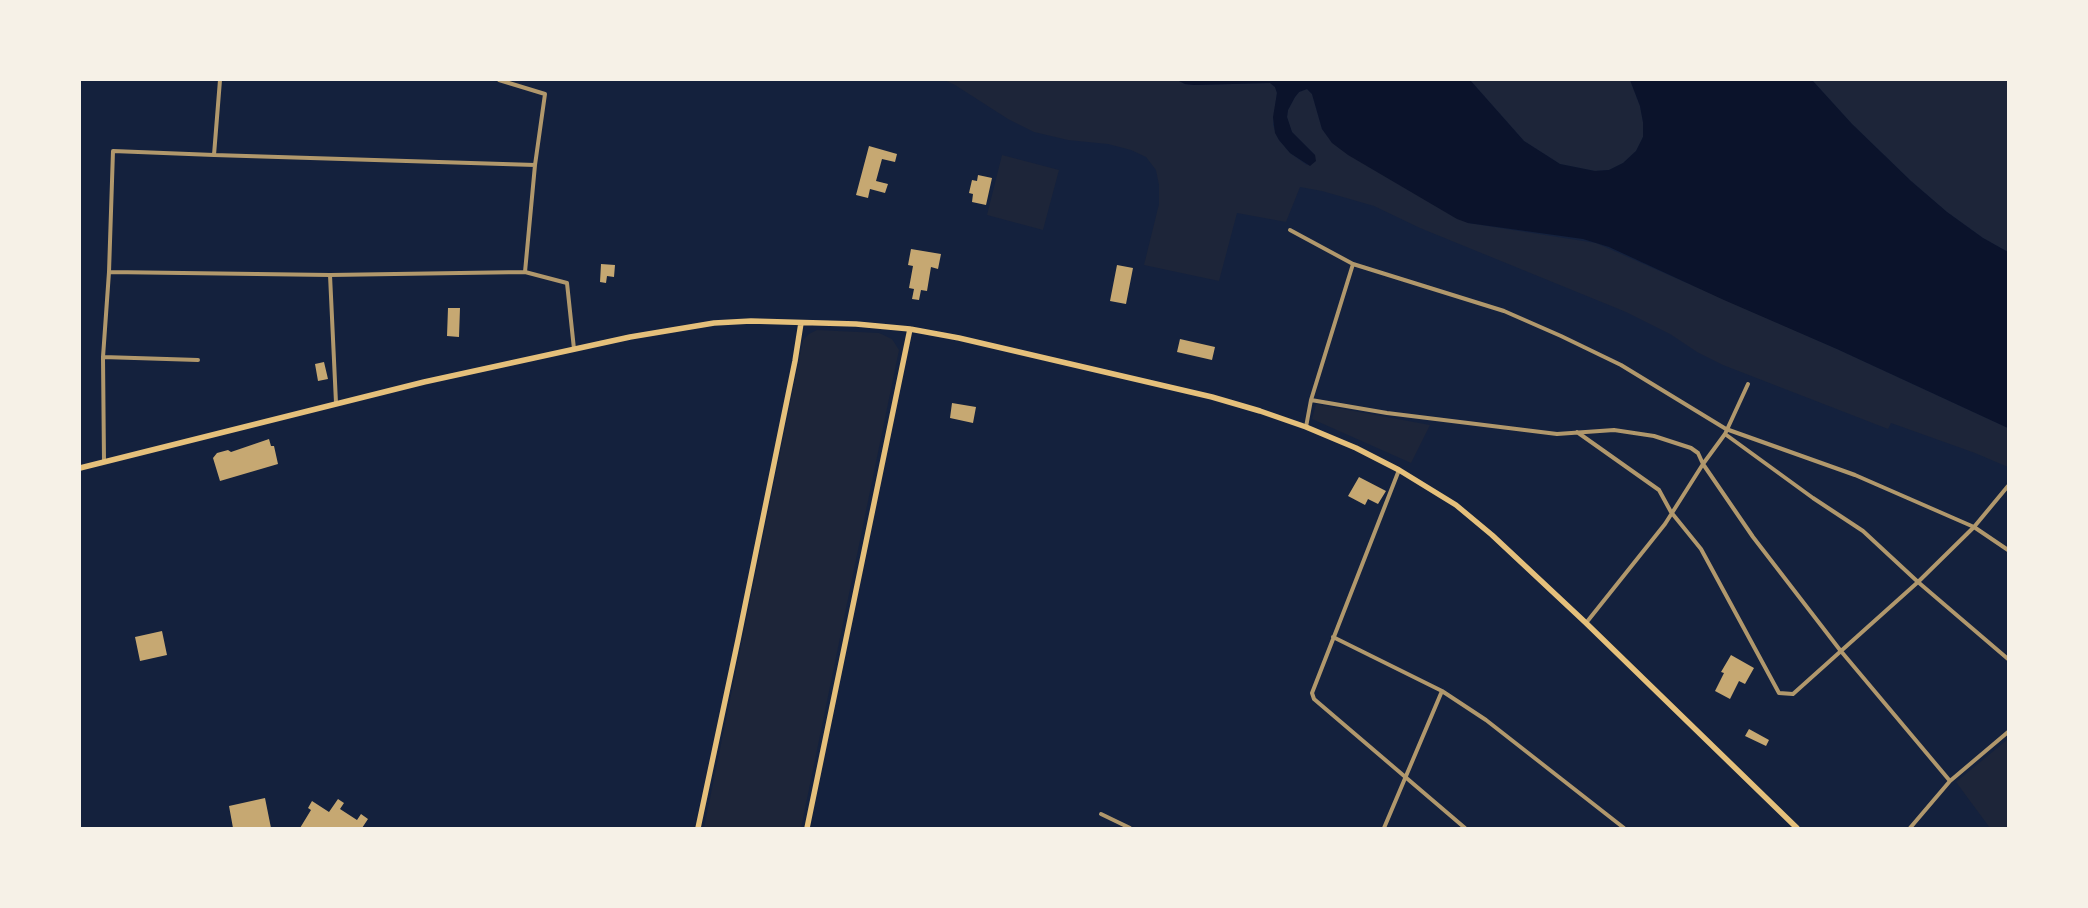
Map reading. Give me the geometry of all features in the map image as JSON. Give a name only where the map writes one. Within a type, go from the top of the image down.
[{"type":"main road","points":[[80,468],[336,403],[630,337],[714,323],[856,324],[959,338],[1212,397],[1306,427],[1356,448],[1400,470],[1456,505],[1492,535],[1586,623],[1797,828]]},
{"type":"main road","points":[[698,828],[737,646],[795,361],[801,323]]},
{"type":"main road","points":[[807,828],[910,330]]},
{"type":"street","points":[[214,156],[220,80]]},
{"type":"street","points":[[499,80],[544,94],[535,164],[525,272]]},
{"type":"street","points":[[104,462],[102,357],[109,272],[113,150],[214,156],[535,164]]},
{"type":"street","points":[[1290,230],[1353,264],[1504,312],[1561,336],[1621,366],[1725,432],[1813,498],[1863,531],[1918,582],[2008,659]]},
{"type":"street","points":[[1306,427],[1311,400],[1353,264]]},
{"type":"street","points":[[109,272],[330,275],[525,272],[567,283],[574,349]]},
{"type":"street","points":[[330,275],[336,403]]},
{"type":"street","points":[[102,357],[198,360]]},
{"type":"street","points":[[1586,623],[1665,524],[1671,512],[1725,432],[1748,384]]},
{"type":"street","points":[[1311,400],[1387,413],[1557,434],[1614,430],[1654,436],[1698,452],[1703,464],[1752,537],[1840,650],[1950,781]]},
{"type":"street","points":[[1577,432],[1660,490],[1671,512],[1700,549],[1779,693],[1792,694],[1918,582],[1974,527],[2008,486]]},
{"type":"street","points":[[1725,432],[1855,475],[1974,527],[2008,550]]},
{"type":"street","points":[[1400,470],[1313,687],[1314,699],[1465,828]]},
{"type":"street","points":[[1333,637],[1442,691],[1486,720],[1624,828]]},
{"type":"street","points":[[1384,828],[1407,778],[1442,691]]},
{"type":"street","points":[[1910,828],[1950,781],[2008,732]]},
{"type":"street","points":[[1102,814],[1130,828]]},
{"type":"shaded area","points":[[944,80],[1177,80],[1185,84],[1194,85],[1270,83],[1275,87],[1277,93],[1273,125],[1279,140],[1290,153],[1307,165],[1315,155],[1292,132],[1287,117],[1288,110],[1295,97],[1299,92],[1307,89],[1312,94],[1322,129],[1339,148],[1468,223],[1596,243],[1837,349],[2008,428],[2008,467],[1891,423],[1888,429],[1723,365],[1697,352],[1670,334],[1626,312],[1420,228],[1374,206],[1322,191],[1300,187],[1286,222],[1237,213],[1219,281],[1144,265],[1159,204],[1159,185],[1156,170],[1146,157],[1131,150],[1108,144],[1068,140],[1034,132],[1008,119]]},
{"type":"shaded area","points":[[1177,80],[1470,80],[1524,141],[1560,164],[1595,171],[1609,170],[1623,163],[1636,151],[1643,137],[1640,106],[1630,80],[1812,80],[1852,124],[1911,181],[1947,212],[1983,238],[2008,252],[2008,428],[1609,247],[1583,239],[1468,223],[1457,219],[1348,155],[1332,143],[1322,129],[1312,94],[1307,89],[1299,92],[1295,97],[1288,110],[1287,117],[1292,132],[1315,155],[1316,161],[1310,166],[1290,153],[1275,133],[1273,117],[1277,93],[1275,87],[1270,83],[1194,85],[1185,84]]},
{"type":"shaded area","points":[[1470,80],[1630,80],[1640,106],[1643,137],[1636,151],[1623,163],[1609,170],[1595,171],[1560,164],[1524,141]]},
{"type":"shaded area","points":[[1812,80],[2008,80],[2008,252],[1983,238],[1947,212],[1911,181],[1852,124]]},
{"type":"shaded area","points":[[1002,155],[1059,170],[1043,230],[987,215]]},
{"type":"shaded area","points":[[817,330],[879,333],[892,339],[899,350],[801,828],[704,828],[803,340]]},
{"type":"shaded area","points":[[1316,404],[1430,425],[1411,463],[1312,419]]},
{"type":"shaded area","points":[[2008,739],[2008,828],[1990,828],[1956,782]]},
{"type":"building","points":[[869,146],[897,154],[895,162],[882,159],[876,181],[888,184],[885,193],[870,189],[868,198],[856,195]]},
{"type":"building","points":[[978,175],[992,178],[986,205],[972,202],[973,194],[969,193],[972,180],[977,181]]},
{"type":"building","points":[[911,249],[941,254],[938,269],[931,267],[927,291],[921,290],[919,300],[912,299],[914,289],[909,288],[913,266],[908,265]]},
{"type":"building","points":[[601,264],[615,265],[614,277],[607,276],[606,283],[600,282]]},
{"type":"building","points":[[1117,265],[1133,268],[1126,304],[1110,301]]},
{"type":"building","points":[[448,308],[460,308],[459,337],[447,336]]},
{"type":"building","points":[[1180,339],[1215,347],[1212,360],[1177,352]]},
{"type":"building","points":[[324,362],[328,379],[318,381],[315,364]]},
{"type":"building","points":[[952,403],[976,407],[973,423],[950,418]]},
{"type":"building","points":[[269,439],[271,446],[274,446],[278,464],[220,481],[213,458],[217,453],[228,450],[231,452]]},
{"type":"building","points":[[1359,477],[1386,491],[1378,504],[1368,499],[1365,505],[1348,496]]},
{"type":"building","points":[[162,631],[167,655],[140,661],[135,637]]},
{"type":"building","points":[[1731,655],[1754,668],[1745,684],[1739,681],[1730,699],[1715,691],[1724,673],[1721,672]]},
{"type":"building","points":[[1749,729],[1769,740],[1766,746],[1745,736]]},
{"type":"building","points":[[265,798],[271,828],[233,828],[229,806]]},
{"type":"building","points":[[338,799],[344,803],[340,809],[357,820],[361,814],[368,819],[362,828],[300,828],[311,810],[308,808],[312,801],[329,812]]}]
